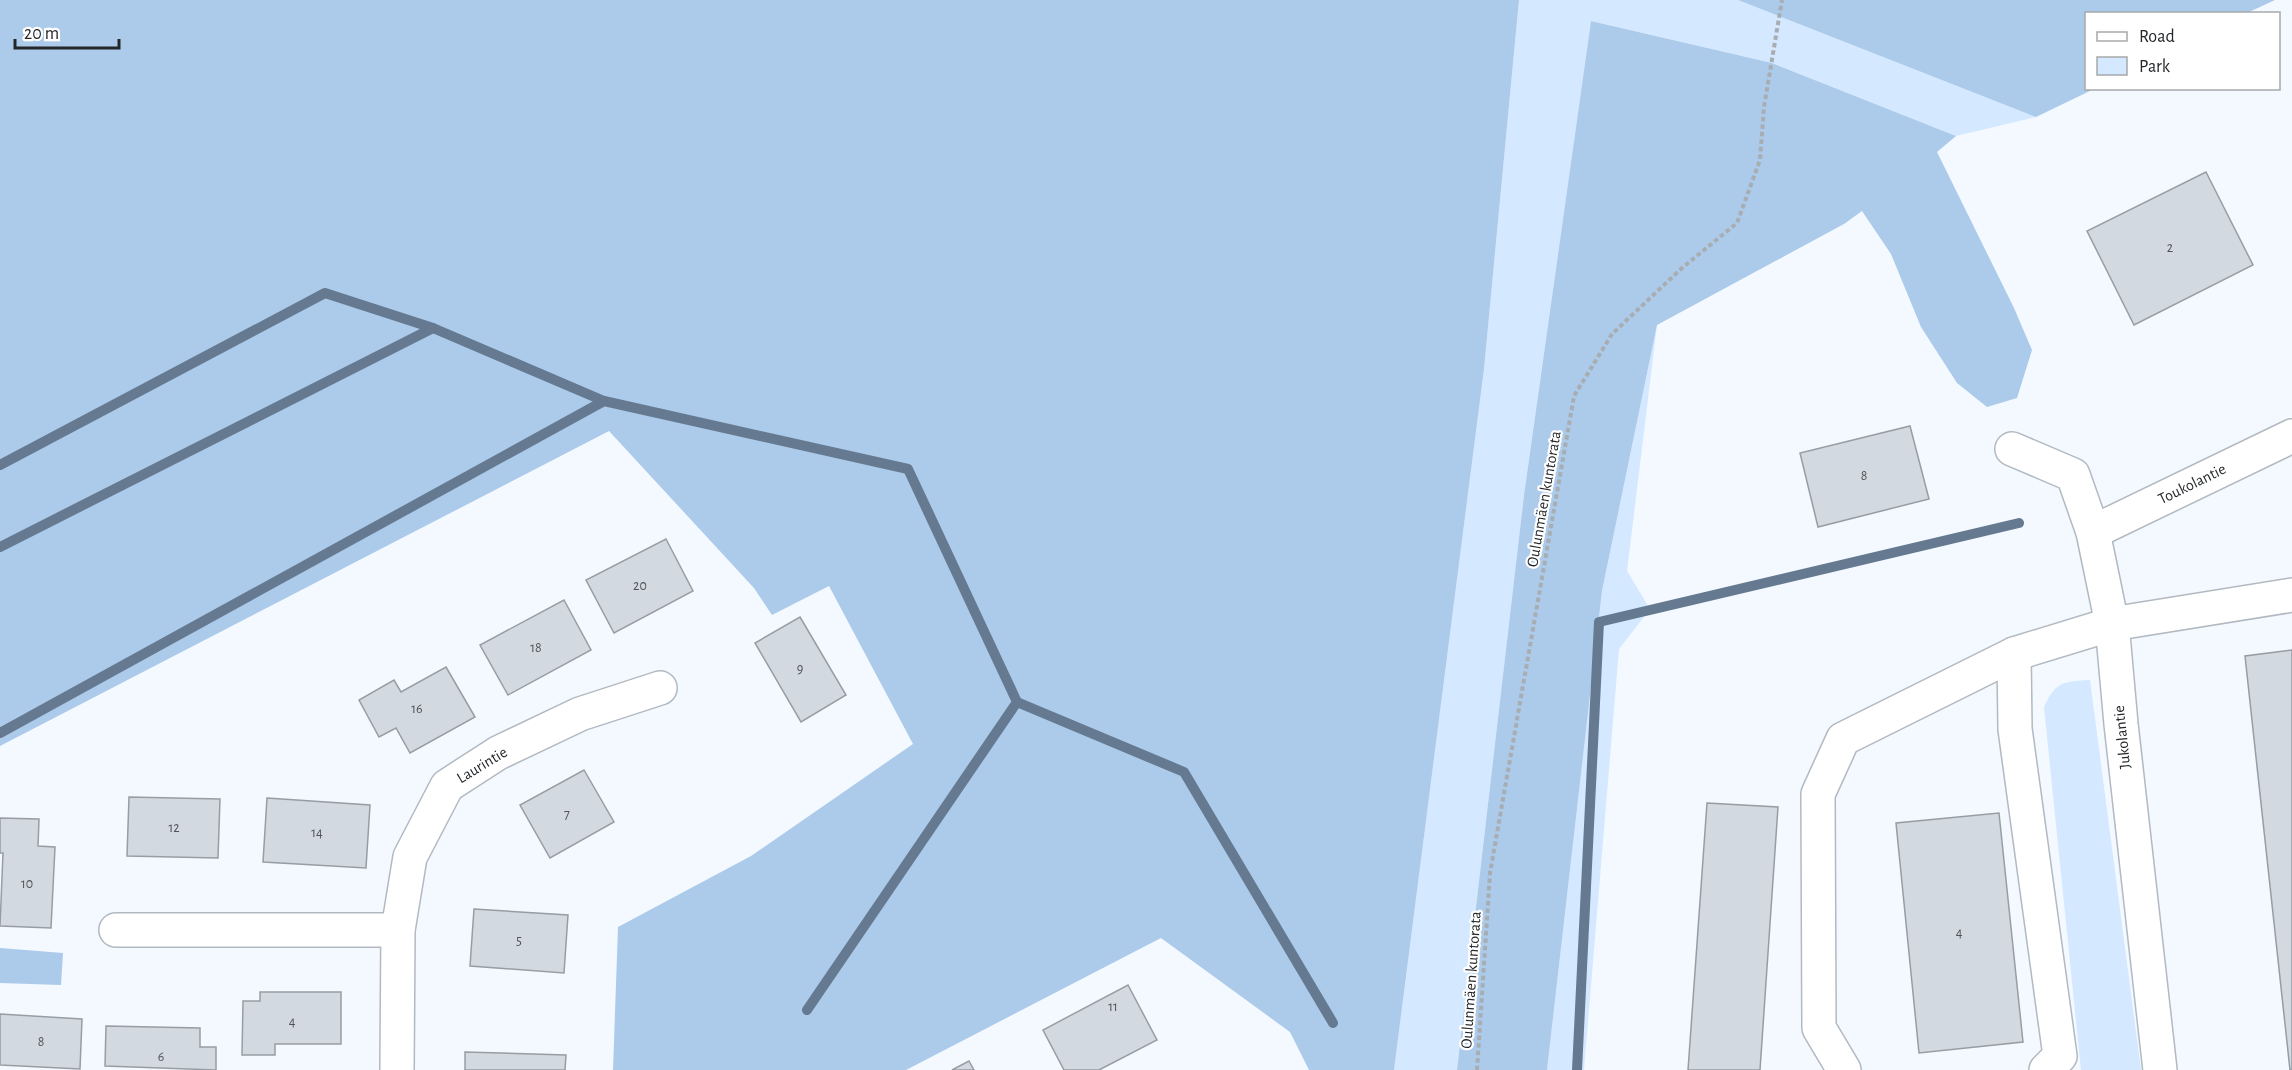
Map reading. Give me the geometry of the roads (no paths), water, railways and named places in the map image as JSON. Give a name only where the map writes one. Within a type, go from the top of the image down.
[{"type":"street","name":"Toukolantie","points":[[2092,532],[2292,436]]},
{"type":"street","name":"Jukolantie","points":[[2012,449],[2073,475],[2092,532],[2112,624],[2160,1070]]},
{"type":"street","points":[[1844,1070],[1819,1028],[1818,794],[1843,739],[2014,654],[2112,624],[2292,595]]},
{"type":"street","points":[[2014,654],[2015,729],[2060,1056],[2046,1070]]},
{"type":"street","name":"Laurintie","points":[[397,1070],[399,930],[410,857],[447,786],[498,753],[580,714],[660,688]]},
{"type":"street","points":[[116,930],[399,930]]},
{"type":"waterway","points":[[0,465],[325,293],[433,328],[604,401]]},
{"type":"waterway","points":[[0,547],[433,328]]},
{"type":"waterway","points":[[0,733],[604,401],[908,469],[1017,702],[807,1010]]},
{"type":"waterway","points":[[1577,1070],[1599,622],[2019,523]]},
{"type":"waterway","points":[[1017,702],[1184,772],[1333,1023]]}]
